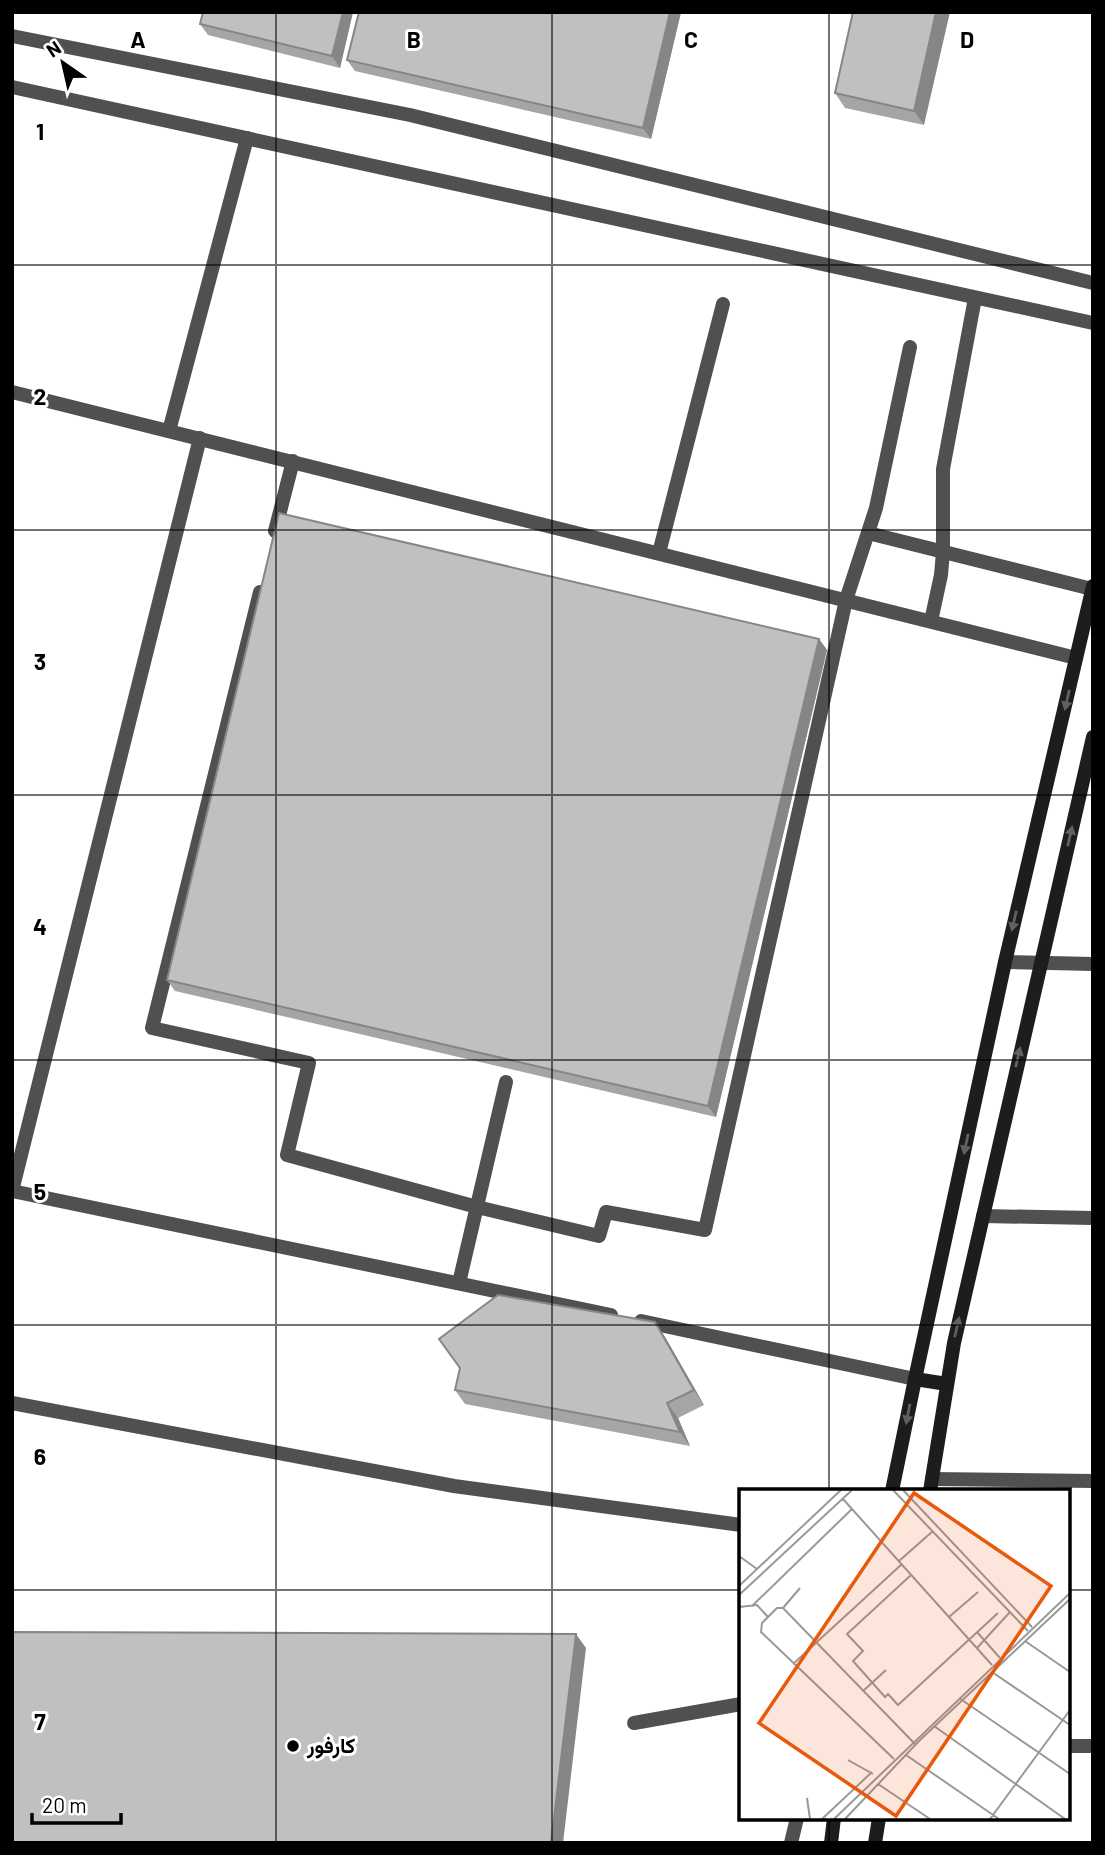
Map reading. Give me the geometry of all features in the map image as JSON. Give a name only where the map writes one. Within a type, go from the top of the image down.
[{"type":"street","points":[[12,36],[410,116],[1093,283]]},
{"type":"street","points":[[12,87],[1093,323]]},
{"type":"street","points":[[169,431],[247,138]]},
{"type":"street","points":[[931,621],[943,552],[943,469],[975,298]]},
{"type":"street","points":[[659,553],[723,304]]},
{"type":"street","points":[[262,583],[152,1028],[309,1063],[287,1155],[477,1207],[599,1236],[606,1212],[705,1230],[846,600],[876,508],[910,347]]},
{"type":"street","points":[[12,391],[1076,658]]},
{"type":"street","points":[[200,438],[12,1191],[947,1384]]},
{"type":"street","points":[[273,542],[293,461]]},
{"type":"street","points":[[868,533],[1092,587],[1005,962],[892,1489]]},
{"type":"street","points":[[1093,737],[954,1343],[931,1485],[1093,1481]]},
{"type":"street","points":[[1005,962],[1093,964]]},
{"type":"street","points":[[459,1283],[506,1082]]},
{"type":"street","points":[[983,1216],[1093,1218]]},
{"type":"street","points":[[12,1403],[454,1486],[739,1525]]},
{"type":"street","points":[[634,1723],[739,1704]]},
{"type":"street","points":[[1070,1746],[1093,1746]]},
{"type":"street","points":[[791,1843],[797,1820]]},
{"type":"street","points":[[831,1843],[834,1820]]},
{"type":"street","points":[[875,1843],[879,1820]]},
{"type":"building","points":[[203,12],[343,12],[332,56],[200,24]]},
{"type":"building","points":[[359,12],[670,12],[643,128],[347,60]]},
{"type":"building","points":[[853,12],[936,12],[914,111],[835,93]]},
{"type":"building","points":[[279,513],[819,639],[708,1106],[167,980]]},
{"type":"building","points":[[498,1295],[655,1322],[694,1390],[667,1403],[680,1432],[455,1390],[460,1368],[439,1339]]},
{"type":"building","name":"كارفور","points":[[12,1632],[576,1634],[551,1843],[12,1843]]},
{"type":"place","name":"كارفور","points":[[293,1746]]}]
